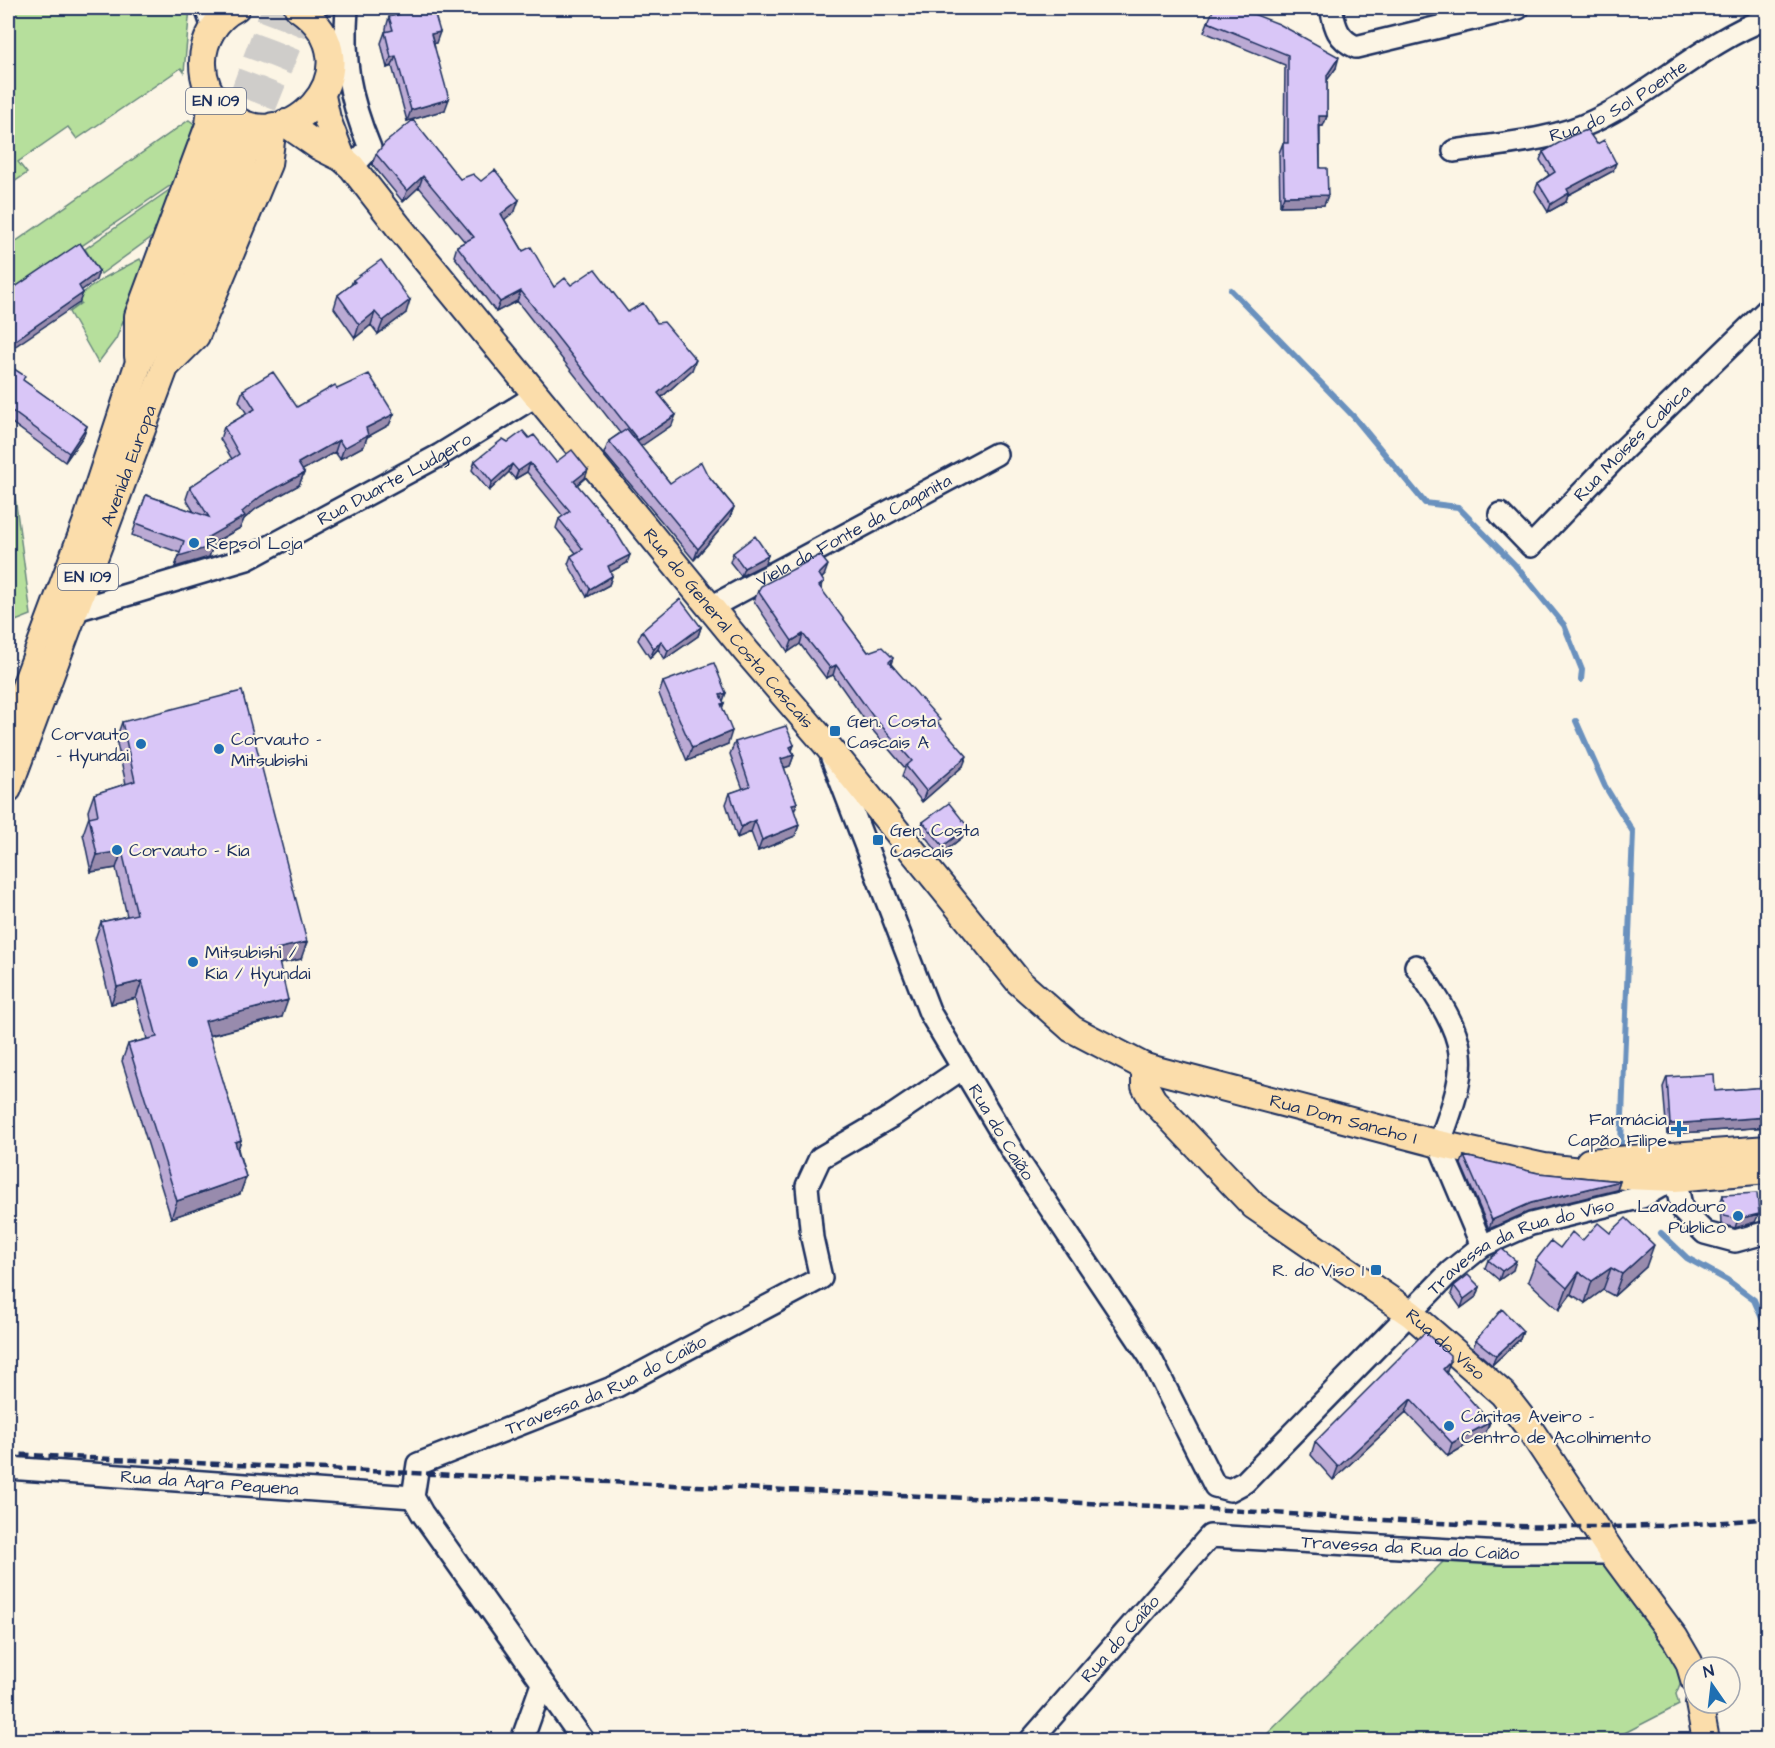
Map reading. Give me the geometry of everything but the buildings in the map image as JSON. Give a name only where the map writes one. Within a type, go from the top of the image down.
[{"type":"main road","name":"EN 109","points":[[236,8],[210,18],[203,63],[205,81],[212,97],[226,113],[243,123],[263,127],[279,125]]},
{"type":"main road","points":[[168,364],[196,336],[268,164],[279,125],[298,119],[312,109],[322,96],[330,75],[330,53],[325,20],[311,16],[298,8]]},
{"type":"main road","name":"Rua do General Costa Cascais","points":[[322,96],[327,119],[347,163],[1019,982],[1072,1029],[1145,1067]]},
{"type":"main road","points":[[138,365],[138,316],[209,125],[212,97]]},
{"type":"main road","name":"Rua do General Costa Cascais","points":[[279,125],[347,163]]},
{"type":"main road","name":"Avenida Europa","points":[[8,732],[86,523],[138,365],[239,138],[168,364],[8,789]]},
{"type":"main road","points":[[268,164],[284,153],[304,146],[318,146]]},
{"type":"main road","name":"Rua Dom Sancho I","points":[[1145,1067],[1439,1144],[1544,1167],[1626,1176],[1676,1178],[1767,1170]]},
{"type":"main road","name":"Rua do Viso","points":[[1145,1067],[1145,1086],[1154,1100],[1239,1192],[1272,1220],[1411,1314],[1503,1394],[1527,1425],[1612,1553],[1675,1638],[1685,1655]]},
{"type":"main road","name":"Rua Dom Sancho I","points":[[1544,1167],[1627,1158],[1767,1149]]},
{"type":"main road","points":[[1701,1715],[1706,1740]]},
{"type":"street","points":[[347,8],[344,46],[350,91],[369,147],[347,163]]},
{"type":"street","points":[[1331,8],[1337,33],[1345,42],[1356,47],[1517,8]]},
{"type":"street","name":"Rua do Sol Poente","points":[[1454,151],[1534,139],[1592,122],[1646,92],[1746,26],[1767,18]]},
{"type":"street","name":"Rua Moisés Cabica","points":[[1500,514],[1531,546],[1623,450],[1767,309]]},
{"type":"street","name":"Rua Duarte Ludgero","points":[[76,610],[247,559],[440,455],[537,395]]},
{"type":"street","name":"Viela da Fonte da Caganita","points":[[711,607],[996,454]]},
{"type":"street","name":"Rua do Caião","points":[[826,744],[930,1013],[1014,1154],[1150,1357],[1215,1486],[1230,1490]]},
{"type":"street","points":[[1416,966],[1443,1004],[1454,1026],[1461,1050],[1461,1075],[1439,1144],[1482,1246]]},
{"type":"street","name":"Travessa da Rua do Caião","points":[[413,1497],[418,1464],[617,1386],[821,1278],[812,1238],[807,1186],[820,1158],[892,1116],[963,1068]]},
{"type":"street","points":[[1676,1178],[1682,1210],[1706,1233],[1735,1241],[1767,1232]]},
{"type":"street","name":"Travessa da Rua do Viso","points":[[1230,1490],[1245,1482],[1450,1272],[1482,1246],[1532,1224],[1642,1197],[1676,1178]]},
{"type":"street","name":"Rua da Agra Pequena","points":[[8,1468],[413,1497]]},
{"type":"street","points":[[413,1497],[583,1740]]},
{"type":"street","name":"Rua do Caião","points":[[1031,1740],[1210,1536]]},
{"type":"street","name":"Travessa da Rua do Caião","points":[[1210,1536],[1502,1553],[1612,1553]]},
{"type":"street","points":[[522,1740],[542,1684]]},
{"type":"green space","points":[[8,8],[190,8],[184,72],[181,68],[77,139],[68,127],[18,162],[27,173],[8,186]]},
{"type":"green space","points":[[189,120],[197,126],[177,181],[8,296],[8,247]]},
{"type":"green space","points":[[175,186],[156,234],[101,274],[85,249]]},
{"type":"green space","points":[[140,259],[144,266],[116,339],[98,363],[69,312],[81,303],[77,297],[104,278]]},
{"type":"green space","points":[[8,464],[12,475],[31,615],[8,624]]},
{"type":"green space","points":[[1612,1553],[1684,1655],[1682,1655],[1682,1679],[1676,1694],[1679,1705],[1611,1740],[1261,1740],[1445,1560]]},
{"type":"waterway","points":[[1231,290],[1354,417],[1425,503],[1458,507],[1515,565],[1564,625],[1582,670],[1581,680]]},
{"type":"waterway","points":[[1576,721],[1605,786],[1633,832],[1621,1143]]},
{"type":"waterway","points":[[1661,1233],[1687,1258],[1727,1280],[1754,1300],[1768,1332]]},
{"type":"tunnel","points":[[228,134],[275,8]]},
{"type":"tunnel","points":[[249,142],[303,8]]},
{"type":"railway","points":[[8,1454],[1131,1505],[1450,1524],[1609,1527],[1768,1518]]},
{"type":"place","name":"Repsol Loja","points":[[194,543]]},
{"type":"place","name":"Gen. Costa Cascais A","points":[[835,731]]},
{"type":"place","name":"Corvauto - Hyundai","points":[[141,744]]},
{"type":"place","name":"Corvauto - Mitsubishi","points":[[219,749]]},
{"type":"place","name":"Gen. Costa Cascais","points":[[878,840]]},
{"type":"place","name":"Corvauto - Kia","points":[[117,850]]},
{"type":"place","name":"Mitsubishi / Kia / Hyundai","points":[[193,962]]},
{"type":"place","name":"Farmácia Capão Filipe","points":[[1679,1129]]},
{"type":"place","name":"Lavadouro Público","points":[[1738,1216]]},
{"type":"place","name":"R. do Viso 1","points":[[1376,1270]]},
{"type":"place","name":"Cáritas Aveiro - Centro de Acolhimento","points":[[1449,1426]]}]
